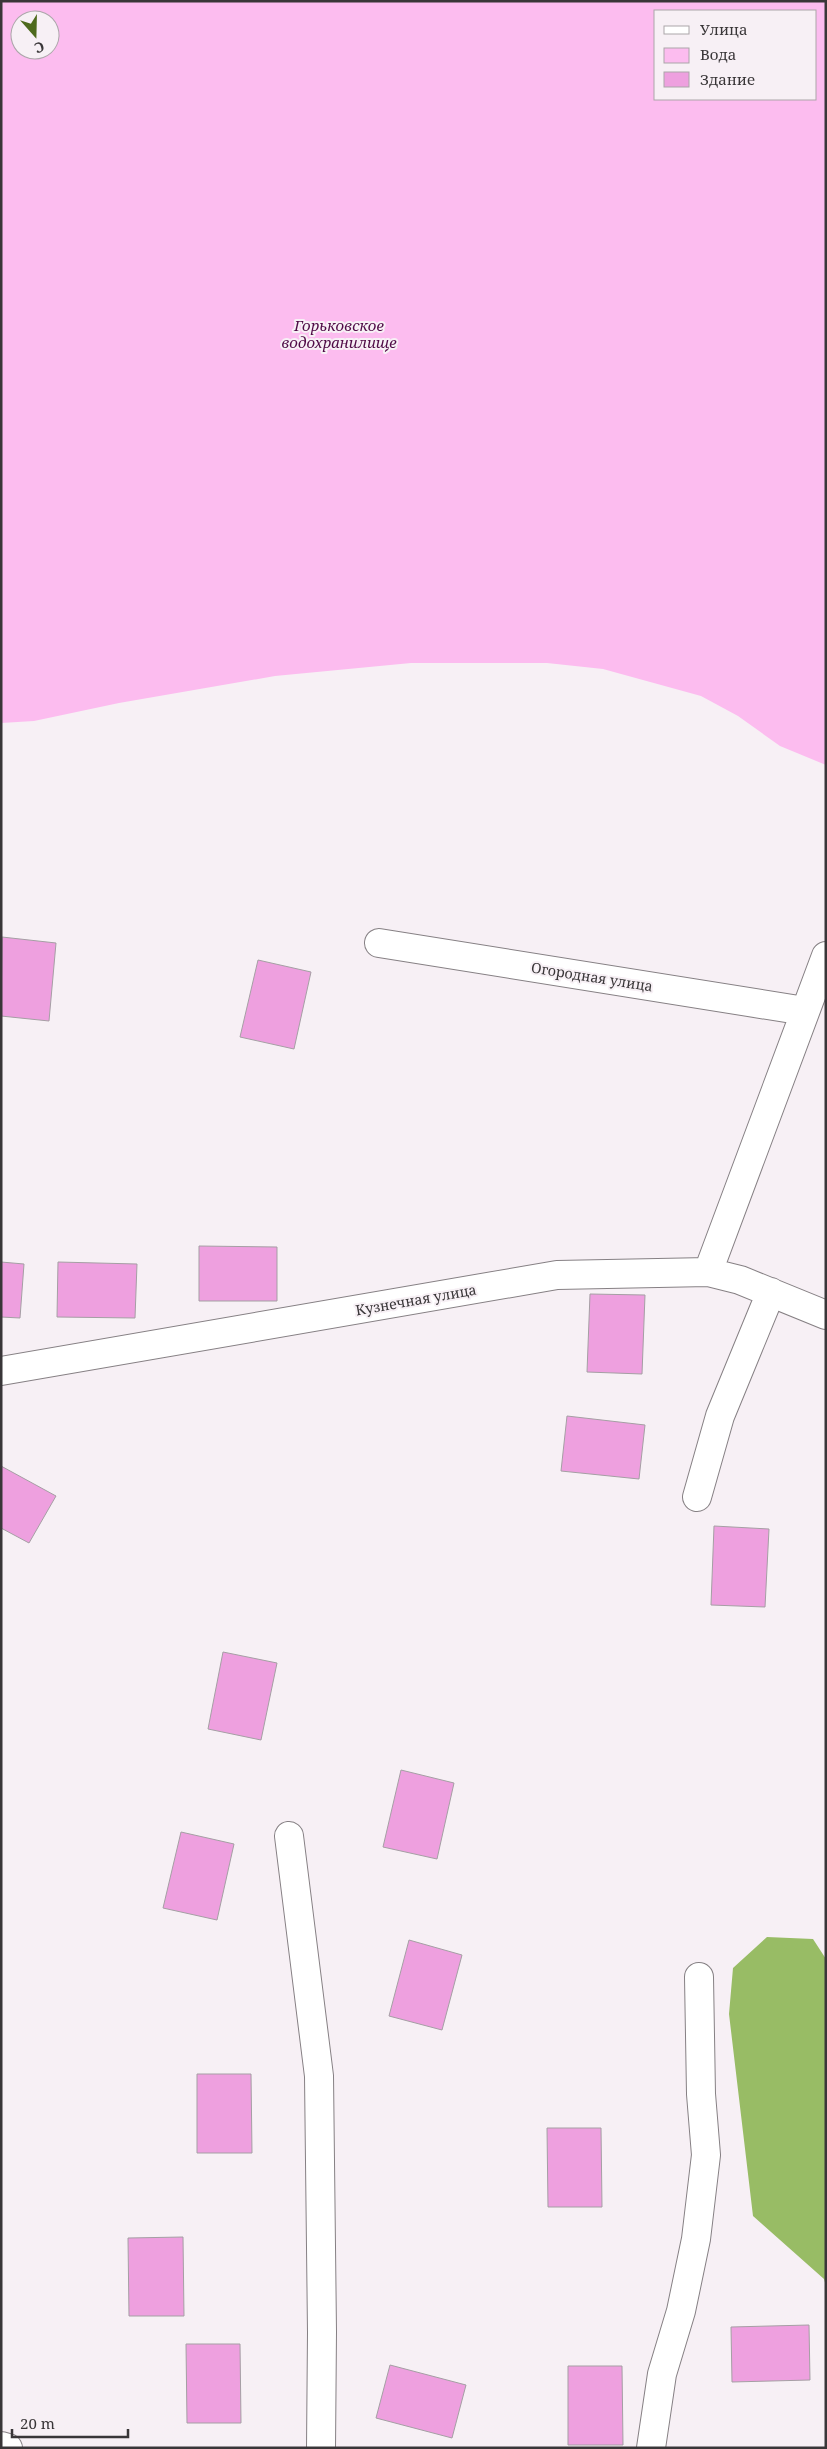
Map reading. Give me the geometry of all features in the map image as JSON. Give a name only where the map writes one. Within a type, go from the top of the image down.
[{"type":"street","name":"Огородная улица","points":[[379,943],[805,1011]]},
{"type":"street","points":[[708,1272],[826,956]]},
{"type":"street","name":"Кузнечная улица","points":[[1,1371],[557,1275],[708,1272],[740,1280],[826,1316]]},
{"type":"street","points":[[697,1497],[720,1416],[772,1292]]},
{"type":"street","points":[[289,1836],[319,2076],[322,2332],[321,2448]]},
{"type":"street","points":[[651,2448],[662,2374],[681,2311],[696,2238],[706,2155],[701,2094],[699,1977]]},
{"type":"street","points":[[1,2446],[8,2448]]},
{"type":"green space","points":[[767,1937],[813,1939],[826,1959],[826,2286],[824,2279],[753,2216],[729,2014],[733,1968]]},
{"type":"water","name":"Горьковское водохранилище","points":[[1,1],[826,1],[826,765],[780,746],[738,716],[701,696],[603,669],[547,663],[411,663],[275,676],[119,703],[34,721],[1,723]]},
{"type":"building","points":[[2,937],[56,943],[49,1021],[1,1016]]},
{"type":"building","points":[[258,960],[311,972],[294,1049],[240,1037]]},
{"type":"building","points":[[199,1246],[277,1247],[277,1301],[199,1301]]},
{"type":"building","points":[[1,1262],[24,1264],[20,1318],[1,1317]]},
{"type":"building","points":[[58,1262],[137,1264],[135,1318],[57,1317]]},
{"type":"building","points":[[590,1294],[645,1295],[642,1374],[587,1372]]},
{"type":"building","points":[[567,1416],[645,1425],[639,1479],[561,1471]]},
{"type":"building","points":[[1,1466],[56,1496],[29,1543],[1,1528]]},
{"type":"building","points":[[714,1526],[769,1529],[765,1607],[711,1605]]},
{"type":"building","points":[[223,1652],[277,1663],[261,1740],[208,1729]]},
{"type":"building","points":[[401,1770],[454,1783],[437,1859],[383,1847]]},
{"type":"building","points":[[181,1832],[234,1844],[217,1920],[163,1908]]},
{"type":"building","points":[[409,1940],[462,1955],[442,2030],[389,2016]]},
{"type":"building","points":[[197,2074],[251,2074],[252,2153],[197,2153]]},
{"type":"building","points":[[547,2128],[601,2128],[602,2207],[548,2207]]},
{"type":"building","points":[[183,2237],[184,2316],[129,2316],[128,2238]]},
{"type":"building","points":[[809,2325],[810,2380],[732,2382],[731,2327]]},
{"type":"building","points":[[186,2344],[240,2344],[241,2423],[187,2423]]},
{"type":"building","points":[[390,2365],[466,2385],[452,2438],[376,2418]]},
{"type":"building","points":[[568,2366],[622,2366],[623,2445],[568,2445]]}]
